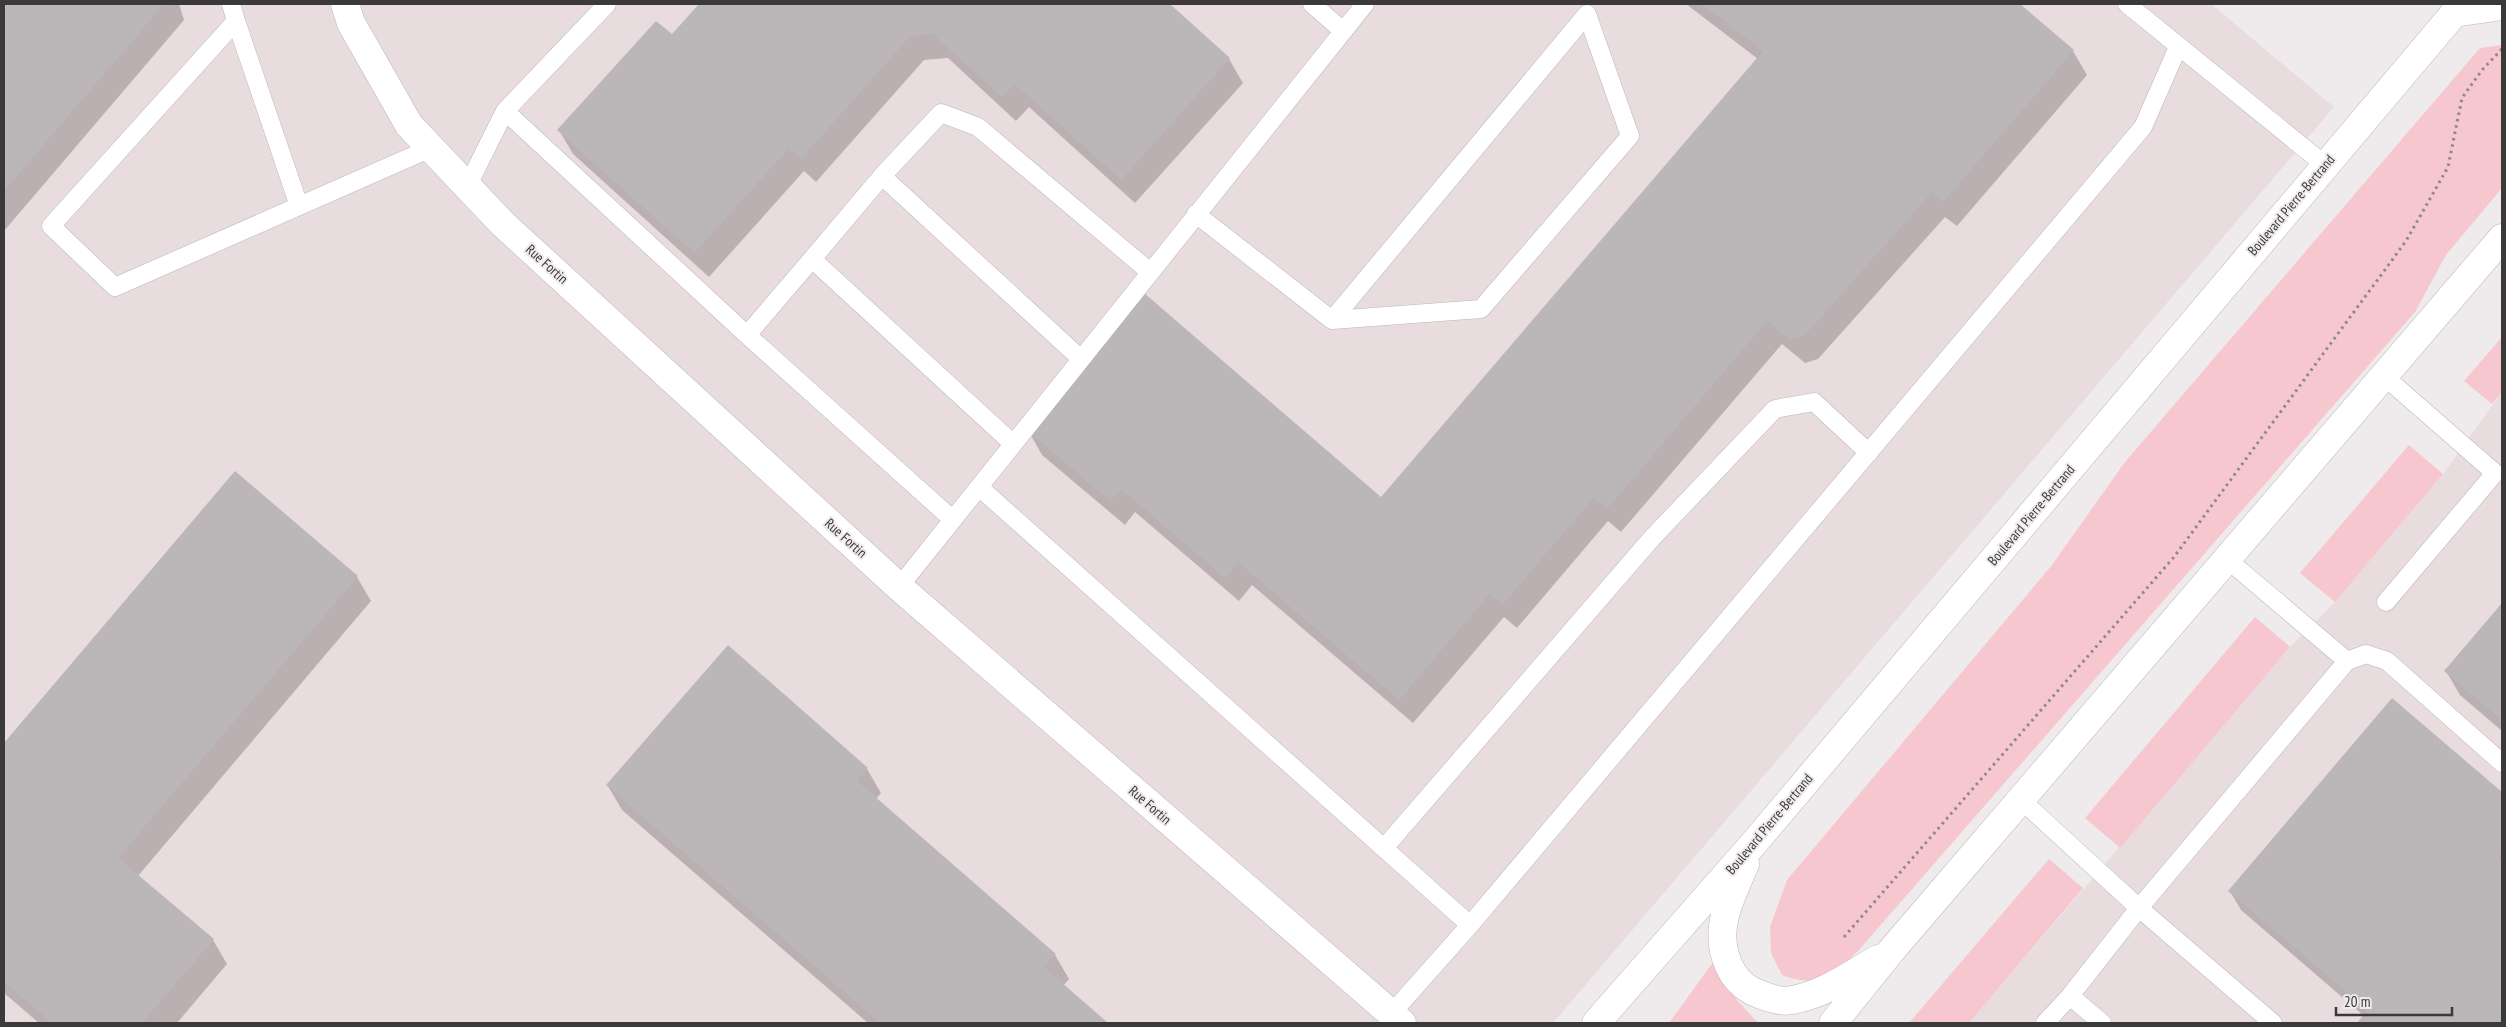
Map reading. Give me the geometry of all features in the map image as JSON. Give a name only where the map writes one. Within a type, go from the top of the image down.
[{"type":"main road","name":"Rue Fortin","points":[[345,4],[351,23],[409,125],[502,224],[899,587],[1397,1018]]},
{"type":"main road","points":[[2458,8],[2502,6]]},
{"type":"main road","name":"Boulevard Pierre-Bertrand","points":[[1596,1023],[1755,842],[2458,8]]},
{"type":"main road","points":[[1833,1023],[1891,952],[2502,238]]},
{"type":"main road","points":[[1755,842],[1732,895],[1721,935],[1728,964],[1743,985],[1768,997],[1792,1000],[1820,991],[1891,952]]},
{"type":"lane","points":[[231,4],[299,206]]},
{"type":"lane","points":[[467,187],[505,111],[606,4]]},
{"type":"lane","points":[[1312,4],[1343,31]]},
{"type":"lane","points":[[899,587],[1365,4]]},
{"type":"lane","points":[[2126,4],[2325,165]]},
{"type":"lane","points":[[1196,214],[1332,320],[1481,309],[1630,136],[1581,9]]},
{"type":"lane","points":[[1332,320],[1581,9]]},
{"type":"lane","points":[[236,21],[51,226],[115,286],[430,148]]},
{"type":"lane","points":[[1397,1018],[1470,925],[2143,128],[2178,47]]},
{"type":"lane","points":[[505,111],[747,335],[952,520]]},
{"type":"lane","points":[[747,335],[882,176],[941,113],[978,126],[1150,272]]},
{"type":"lane","points":[[882,176],[1080,359]]},
{"type":"lane","points":[[812,259],[1013,444]]},
{"type":"lane","points":[[2384,377],[2499,468],[2386,602]]},
{"type":"lane","points":[[1384,848],[1652,538],[1775,409],[1814,402],[1869,453]]},
{"type":"lane","points":[[979,487],[1470,925]]},
{"type":"lane","points":[[2228,560],[2347,661]]},
{"type":"lane","points":[[2045,1023],[2070,996],[2139,908],[2347,661],[2366,654],[2387,661],[2502,763]]},
{"type":"lane","points":[[2021,800],[2139,908],[2273,1023]]},
{"type":"lane","points":[[2070,996],[2102,1023]]},
{"type":"path","points":[[1840,941],[2174,557],[2406,241],[2448,167],[2462,98],[2482,70],[2502,49]]},
{"type":"shaded area","points":[[4,4],[2211,4],[2334,107],[1553,1023],[4,1023]]},
{"type":"shaded area","points":[[2502,45],[2502,188],[2446,255],[2415,312],[1840,970],[1827,978],[1814,981],[1794,979],[1782,975],[1771,953],[1770,927],[1787,880],[2052,565],[2125,462],[2480,48]]},
{"type":"shaded area","points":[[2502,337],[2502,392],[2492,404],[2464,381]]},
{"type":"shaded area","points":[[2502,392],[2502,1023],[1969,1023],[2290,647],[2335,602],[2443,474]]},
{"type":"shaded area","points":[[2409,445],[2443,474],[2335,602],[2300,573]]},
{"type":"shaded area","points":[[2255,617],[2290,647],[2120,848],[2085,818]]},
{"type":"shaded area","points":[[2049,859],[2083,888],[1969,1023],[1909,1023]]},
{"type":"shaded area","points":[[1722,950],[1736,999],[1758,1023],[1669,1023]]},
{"type":"building","points":[[4,4],[164,4],[4,191]]},
{"type":"building","points":[[699,4],[1170,4],[1230,58],[1121,180],[1015,84],[1002,97],[933,34],[910,36],[801,159],[789,148],[694,253],[557,130],[656,21],[672,34]]},
{"type":"building","points":[[1702,4],[2020,4],[2074,50],[1943,202],[1931,193],[1805,335],[1790,339],[1767,321],[1607,509],[1594,497],[1503,604],[1490,593],[1399,700],[1238,562],[1225,578],[1121,489],[1110,501],[1027,430],[1144,293],[1381,497],[1763,51]]},
{"type":"building","points":[[235,471],[358,576],[118,858],[214,939],[142,1023],[52,1023],[4,982],[4,743]]},
{"type":"building","points":[[2502,603],[2502,720],[2444,671]]},
{"type":"building","points":[[728,645],[868,768],[857,781],[1056,954],[1044,967],[1108,1023],[880,1023],[606,785]]},
{"type":"building","points":[[2392,698],[2502,792],[2502,852],[2498,857],[2502,861],[2502,1023],[2357,1023],[2368,1010],[2228,891]]}]
